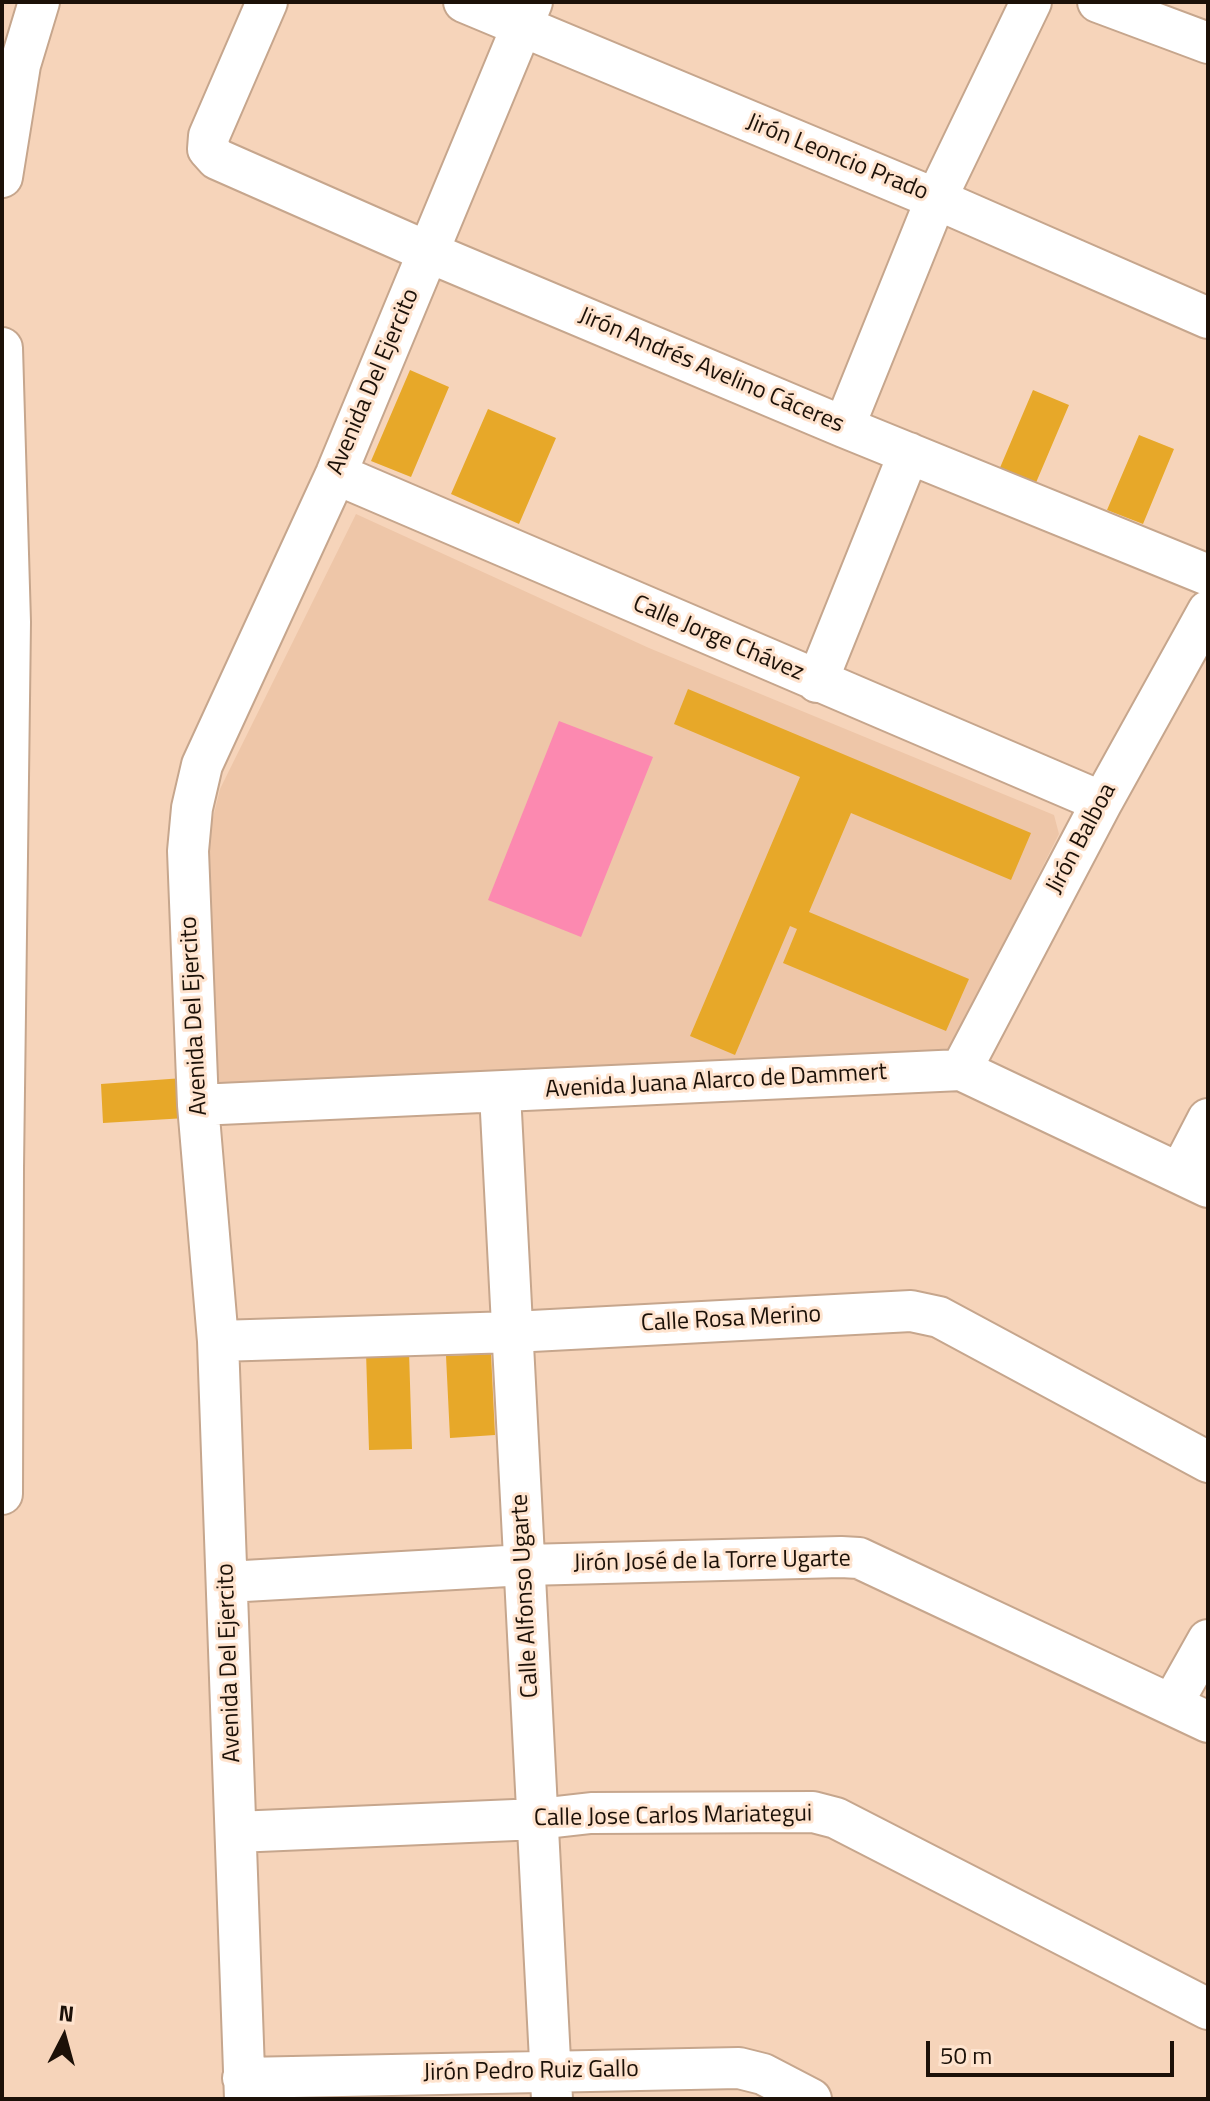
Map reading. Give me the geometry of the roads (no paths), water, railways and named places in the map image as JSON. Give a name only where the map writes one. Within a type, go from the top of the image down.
[{"type":"street","points":[[2,177],[11,63],[39,2]]},
{"type":"street","name":"Jirón Andrés Avelino Cáceres","points":[[267,2],[209,136],[208,149],[217,159],[428,252],[844,427],[1208,575]]},
{"type":"street","name":"Jirón Leoncio Prado","points":[[464,2],[526,14],[1208,318]]},
{"type":"street","points":[[844,427],[936,199],[1031,2]]},
{"type":"street","points":[[1098,2],[1208,43]]},
{"type":"street","name":"Avenida Del Ejercito","points":[[244,2089],[218,1341],[198,1105],[188,851],[192,808],[202,765],[336,474],[526,14]]},
{"type":"street","points":[[2,348],[6,621],[2,1494]]},
{"type":"street","points":[[817,682],[909,453]]},
{"type":"street","name":"Calle Jorge Chávez","points":[[336,474],[1102,802]]},
{"type":"street","name":"Jirón Balboa","points":[[961,1070],[1102,802],[1208,611]]},
{"type":"street","name":"Avenida Juana Alarco de Dammert","points":[[198,1105],[961,1070],[1194,1180]]},
{"type":"street","name":"Calle Alfonso Ugarte","points":[[500,1093],[552,2085]]},
{"type":"street","points":[[1194,1180],[1208,1119]]},
{"type":"street","name":"Calle Rosa Merino","points":[[218,1341],[513,1332],[911,1311],[939,1317],[1208,1462]]},
{"type":"street","name":"Jirón José de la Torre Ugarte","points":[[227,1582],[525,1565],[859,1558],[1208,1722]]},
{"type":"street","points":[[1172,1704],[1208,1640]]},
{"type":"street","name":"Calle Jose Carlos Mariategui","points":[[236,1832],[538,1819],[591,1813],[826,1814],[1208,2009]]},
{"type":"street","name":"Jirón Pedro Ruiz Gallo","points":[[244,2089],[552,2085],[739,2068],[763,2074],[811,2099]]}]
